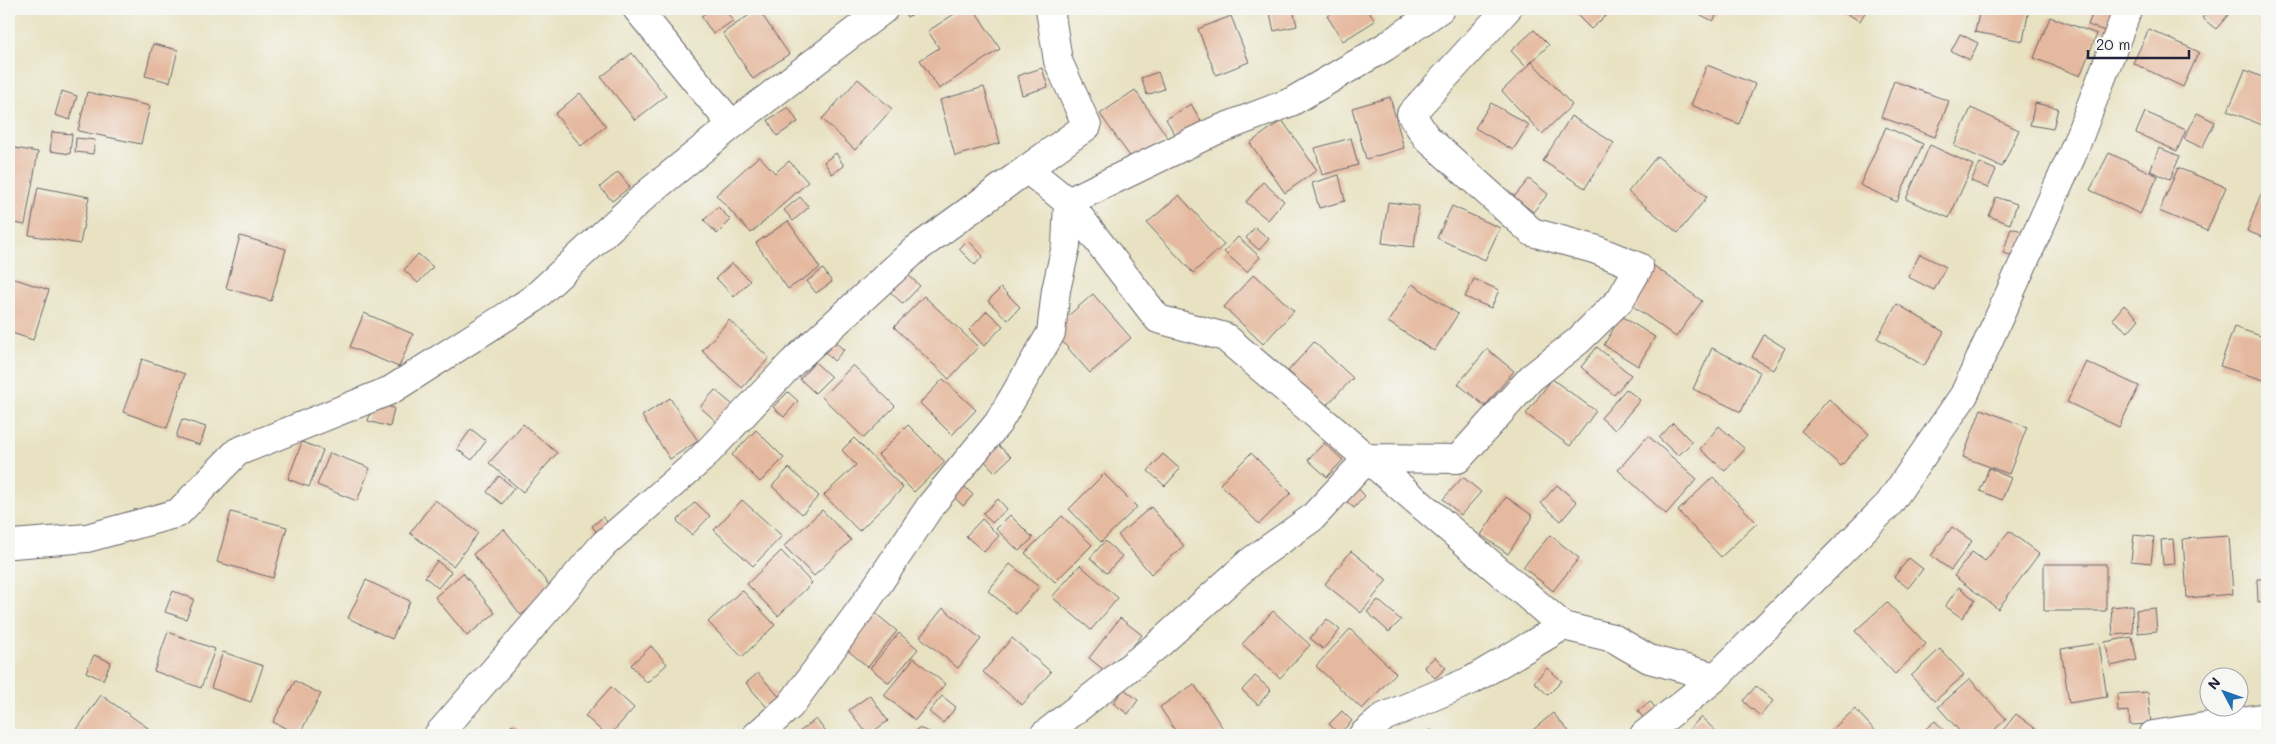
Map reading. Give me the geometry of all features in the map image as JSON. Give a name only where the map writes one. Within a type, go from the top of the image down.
[{"type":"street","points":[[637,9],[732,124]]},
{"type":"street","points":[[13,544],[87,538],[178,513],[237,452],[391,390],[532,300],[648,193],[732,124],[884,9]]},
{"type":"street","points":[[438,735],[604,544],[701,459],[792,363],[916,250],[1087,126],[1058,61],[1050,9]]},
{"type":"street","points":[[1068,202],[1215,131],[1291,102],[1385,47],[1440,9]]},
{"type":"street","points":[[1044,735],[1159,644],[1250,562],[1312,518],[1368,458],[1458,458],[1530,378],[1578,341],[1620,300],[1639,267],[1594,249],[1532,232],[1427,138],[1412,114],[1507,9]]},
{"type":"street","points":[[1644,735],[1716,677],[1889,504],[1964,395],[2072,155],[2128,9]]},
{"type":"street","points":[[1027,169],[1068,202],[1158,319],[1224,337],[1564,626],[1613,638],[1649,658],[1716,677]]},
{"type":"street","points":[[757,735],[790,706],[864,605],[930,505],[998,423],[1051,334],[1056,290],[1066,246],[1068,202]]},
{"type":"street","points":[[1363,735],[1384,717],[1472,680],[1564,626]]},
{"type":"street","points":[[2153,735],[2267,717]]},
{"type":"building","points":[[712,9],[725,9],[733,21],[713,34],[701,16]]},
{"type":"building","points":[[758,9],[789,54],[753,79],[723,33]]},
{"type":"building","points":[[903,9],[920,9],[921,10],[907,17]]},
{"type":"building","points":[[962,9],[974,9],[1000,49],[939,89],[920,60],[939,48],[928,31]]},
{"type":"building","points":[[1269,9],[1293,9],[1297,26],[1274,31]]},
{"type":"building","points":[[1338,9],[1367,9],[1375,21],[1343,41],[1327,16]]},
{"type":"building","points":[[1571,9],[1613,9],[1591,29]]},
{"type":"building","points":[[1689,9],[1720,9],[1713,21]]},
{"type":"building","points":[[1783,9],[1795,9],[1793,13]]},
{"type":"building","points":[[1838,9],[1867,9],[1860,21]]},
{"type":"building","points":[[1980,9],[2029,9],[2023,41],[1975,32]]},
{"type":"building","points":[[2094,9],[2119,9],[2110,33],[2088,25]]},
{"type":"building","points":[[2210,9],[2223,9],[2229,14],[2216,29],[2202,18]]},
{"type":"building","points":[[1231,16],[1249,62],[1216,75],[1198,29]]},
{"type":"building","points":[[2050,17],[2097,34],[2080,76],[2034,58]]},
{"type":"building","points":[[2149,29],[2199,52],[2183,87],[2133,63]]},
{"type":"building","points":[[1534,30],[1549,45],[1526,67],[1511,51]]},
{"type":"building","points":[[1960,34],[1978,43],[1970,60],[1951,51]]},
{"type":"building","points":[[153,44],[178,50],[170,82],[145,76]]},
{"type":"building","points":[[632,53],[666,96],[635,120],[601,77]]},
{"type":"building","points":[[1532,62],[1572,105],[1542,134],[1502,91]]},
{"type":"building","points":[[1707,65],[1755,84],[1739,124],[1691,105]]},
{"type":"building","points":[[1042,68],[1048,87],[1022,95],[1017,76]]},
{"type":"building","points":[[2245,70],[2267,79],[2267,127],[2228,111]]},
{"type":"building","points":[[1158,72],[1164,89],[1147,95],[1141,78]]},
{"type":"building","points":[[858,79],[892,109],[855,150],[822,119]]},
{"type":"building","points":[[1894,81],[1949,101],[1935,137],[1881,117]]},
{"type":"building","points":[[984,87],[1000,143],[955,156],[940,100]]},
{"type":"building","points":[[1135,90],[1168,138],[1134,162],[1100,114]]},
{"type":"building","points":[[62,91],[77,96],[70,120],[55,115]]},
{"type":"building","points":[[87,92],[150,106],[141,144],[78,131]]},
{"type":"building","points":[[580,93],[606,126],[581,146],[555,114]]},
{"type":"building","points":[[1390,97],[1404,148],[1366,159],[1352,108]]},
{"type":"building","points":[[1491,103],[1529,125],[1513,150],[1475,128]]},
{"type":"building","points":[[2035,103],[2058,108],[2053,129],[2030,125]]},
{"type":"building","points":[[1191,104],[1202,123],[1177,138],[1166,119]]},
{"type":"building","points":[[788,107],[798,122],[777,136],[768,120]]},
{"type":"building","points":[[1971,108],[2019,130],[2002,167],[1954,146]]},
{"type":"building","points":[[2145,112],[2186,130],[2177,151],[2136,133]]},
{"type":"building","points":[[2197,113],[2215,122],[2202,148],[2184,139]]},
{"type":"building","points":[[1571,116],[1614,143],[1585,188],[1543,161]]},
{"type":"building","points":[[1282,120],[1317,170],[1285,193],[1250,143]]},
{"type":"building","points":[[1886,127],[1923,144],[1897,202],[1860,185]]},
{"type":"building","points":[[52,132],[72,134],[70,154],[50,151]]},
{"type":"building","points":[[76,138],[95,140],[93,154],[75,152]]},
{"type":"building","points":[[1351,138],[1358,165],[1322,175],[1315,148]]},
{"type":"building","points":[[1930,145],[1973,165],[1949,218],[1906,199]]},
{"type":"building","points":[[9,147],[38,152],[25,225],[9,222]]},
{"type":"building","points":[[2159,148],[2180,156],[2170,179],[2150,171]]},
{"type":"building","points":[[836,153],[844,166],[832,174],[824,162]]},
{"type":"building","points":[[2109,153],[2158,176],[2140,214],[2090,190]]},
{"type":"building","points":[[759,156],[775,173],[789,161],[808,182],[751,233],[716,195]]},
{"type":"building","points":[[1657,156],[1707,197],[1678,233],[1628,192]]},
{"type":"building","points":[[1980,163],[1996,170],[1988,188],[1971,181]]},
{"type":"building","points":[[2178,168],[2226,187],[2207,231],[2159,211]]},
{"type":"building","points":[[618,172],[630,187],[612,201],[600,187]]},
{"type":"building","points":[[1339,175],[1345,201],[1319,208],[1312,183]]},
{"type":"building","points":[[1529,179],[1548,194],[1533,212],[1514,197]]},
{"type":"building","points":[[1263,182],[1284,201],[1268,220],[1246,202]]},
{"type":"building","points":[[38,187],[89,197],[80,244],[29,235]]},
{"type":"building","points":[[2261,194],[2267,197],[2267,239],[2247,231]]},
{"type":"building","points":[[1179,195],[1224,245],[1193,273],[1147,223]]},
{"type":"building","points":[[800,197],[809,207],[793,221],[784,210]]},
{"type":"building","points":[[1996,197],[2017,204],[2010,224],[1989,216]]},
{"type":"building","points":[[1388,202],[1419,206],[1414,247],[1382,243]]},
{"type":"building","points":[[1452,206],[1500,228],[1485,260],[1437,238]]},
{"type":"building","points":[[718,207],[731,220],[717,234],[704,220]]},
{"type":"building","points":[[788,221],[820,268],[788,289],[756,243]]},
{"type":"building","points":[[1255,227],[1269,239],[1259,250],[1246,238]]},
{"type":"building","points":[[2011,228],[2026,232],[2018,257],[2003,253]]},
{"type":"building","points":[[240,236],[286,249],[271,301],[226,288]]},
{"type":"building","points":[[1238,237],[1260,257],[1247,272],[1224,252]]},
{"type":"building","points":[[968,240],[983,256],[975,265],[959,249]]},
{"type":"building","points":[[418,254],[433,267],[418,283],[404,270]]},
{"type":"building","points":[[1920,254],[1946,267],[1934,290],[1908,277]]},
{"type":"building","points":[[732,263],[750,281],[734,297],[716,278]]},
{"type":"building","points":[[1653,265],[1702,301],[1676,337],[1626,301]]},
{"type":"building","points":[[823,269],[832,282],[816,293],[807,281]]},
{"type":"building","points":[[904,271],[920,286],[903,304],[887,289]]},
{"type":"building","points":[[1254,274],[1294,311],[1263,344],[1224,307]]},
{"type":"building","points":[[9,277],[49,290],[33,340],[9,332]]},
{"type":"building","points":[[1474,279],[1499,290],[1491,308],[1465,297]]},
{"type":"building","points":[[1412,284],[1458,314],[1434,351],[1388,322]]},
{"type":"building","points":[[1001,288],[1020,307],[1008,320],[988,301]]},
{"type":"building","points":[[1093,294],[1131,338],[1090,373],[1052,330]]},
{"type":"building","points":[[924,296],[978,347],[949,379],[894,327]]},
{"type":"building","points":[[1897,304],[1944,332],[1924,366],[1877,338]]},
{"type":"building","points":[[2124,305],[2139,319],[2128,332],[2112,319]]},
{"type":"building","points":[[987,311],[1003,326],[984,346],[969,330]]},
{"type":"building","points":[[364,313],[413,334],[399,367],[350,347]]},
{"type":"building","points":[[1621,316],[1655,337],[1638,366],[1604,345]]},
{"type":"building","points":[[729,320],[769,358],[742,388],[702,351]]},
{"type":"building","points":[[2234,327],[2267,338],[2267,381],[2220,366]]},
{"type":"building","points":[[1764,335],[1785,348],[1773,370],[1752,357]]},
{"type":"building","points":[[835,342],[844,350],[834,361],[825,352]]},
{"type":"building","points":[[1314,342],[1353,378],[1326,406],[1288,371]]},
{"type":"building","points":[[1597,347],[1631,375],[1614,395],[1581,367]]},
{"type":"building","points":[[1712,348],[1760,372],[1741,412],[1693,389]]},
{"type":"building","points":[[1487,349],[1514,371],[1485,406],[1458,384]]},
{"type":"building","points":[[142,359],[185,374],[167,428],[123,412]]},
{"type":"building","points":[[815,362],[831,377],[815,393],[800,379]]},
{"type":"building","points":[[2086,362],[2139,386],[2119,427],[2067,402]]},
{"type":"building","points":[[853,365],[895,406],[864,438],[822,397]]},
{"type":"building","points":[[943,379],[976,410],[952,435],[920,403]]},
{"type":"building","points":[[1552,379],[1596,411],[1570,446],[1526,414]]},
{"type":"building","points":[[1626,389],[1640,400],[1615,430],[1601,418]]},
{"type":"building","points":[[715,390],[733,405],[718,423],[700,407]]},
{"type":"building","points":[[788,392],[798,401],[784,417],[773,407]]},
{"type":"building","points":[[670,398],[698,441],[670,459],[642,416]]},
{"type":"building","points":[[1829,399],[1869,434],[1841,466],[1801,431]]},
{"type":"building","points":[[373,403],[394,408],[390,427],[368,421]]},
{"type":"building","points":[[1981,409],[2027,427],[2009,474],[1963,457]]},
{"type":"building","points":[[182,419],[206,427],[200,445],[176,437]]},
{"type":"building","points":[[1673,423],[1692,442],[1678,456],[1659,438]]},
{"type":"building","points":[[523,424],[557,453],[523,492],[489,463]]},
{"type":"building","points":[[908,425],[945,462],[914,492],[878,455]]},
{"type":"building","points":[[1719,426],[1745,449],[1725,471],[1700,449]]},
{"type":"building","points":[[471,429],[486,441],[472,460],[457,449]]},
{"type":"building","points":[[756,430],[784,458],[760,482],[732,455]]},
{"type":"building","points":[[1648,436],[1697,479],[1666,514],[1618,470]]},
{"type":"building","points":[[854,438],[903,488],[859,531],[824,495],[856,465],[842,450]]},
{"type":"building","points":[[302,442],[323,450],[309,487],[288,479]]},
{"type":"building","points":[[1324,443],[1343,460],[1327,477],[1308,460]]},
{"type":"building","points":[[997,444],[1011,457],[995,472],[982,458]]},
{"type":"building","points":[[330,453],[370,468],[357,501],[317,485]]},
{"type":"building","points":[[1251,453],[1291,493],[1259,524],[1220,484]]},
{"type":"building","points":[[1163,454],[1180,469],[1165,486],[1148,471]]},
{"type":"building","points":[[789,468],[819,496],[802,514],[772,486]]},
{"type":"building","points":[[1989,468],[2011,478],[2002,500],[1980,491]]},
{"type":"building","points":[[1104,474],[1137,507],[1101,542],[1069,509]]},
{"type":"building","points":[[499,476],[514,488],[502,504],[487,492]]},
{"type":"building","points":[[1463,477],[1481,492],[1461,515],[1443,499]]},
{"type":"building","points":[[1713,477],[1757,523],[1721,557],[1678,511]]},
{"type":"building","points":[[958,480],[973,495],[963,506],[947,490]]},
{"type":"building","points":[[1557,485],[1577,502],[1561,521],[1541,503]]},
{"type":"building","points":[[1357,487],[1365,496],[1354,508],[1345,500]]},
{"type":"building","points":[[1506,497],[1533,516],[1508,554],[1481,535]]},
{"type":"building","points":[[998,499],[1007,509],[992,523],[983,513]]},
{"type":"building","points":[[435,500],[478,533],[453,566],[410,533]]},
{"type":"building","points":[[742,500],[782,536],[753,566],[714,530]]},
{"type":"building","points":[[695,502],[710,516],[692,535],[677,521]]},
{"type":"building","points":[[1151,507],[1184,546],[1151,574],[1118,535]]},
{"type":"building","points":[[822,510],[851,540],[814,576],[784,546]]},
{"type":"building","points":[[231,512],[287,527],[273,578],[217,562]]},
{"type":"building","points":[[1010,515],[1033,538],[1019,551],[996,529]]},
{"type":"building","points":[[1062,516],[1092,545],[1055,582],[1025,553]]},
{"type":"building","points":[[603,517],[613,529],[601,538],[592,526]]},
{"type":"building","points":[[982,519],[999,536],[984,552],[966,536]]},
{"type":"building","points":[[1952,527],[1972,541],[1951,570],[1931,556]]},
{"type":"building","points":[[504,529],[553,590],[521,615],[473,554]]},
{"type":"building","points":[[2009,531],[2039,554],[1998,609],[1954,576],[1972,552],[1985,561]]},
{"type":"building","points":[[1550,535],[1579,558],[1553,591],[1523,567]]},
{"type":"building","points":[[2134,535],[2154,537],[2151,563],[2131,561]]},
{"type":"building","points":[[2229,536],[2233,594],[2187,598],[2183,539]]},
{"type":"building","points":[[2173,539],[2175,564],[2163,565],[2161,540]]},
{"type":"building","points":[[1105,541],[1122,556],[1107,573],[1090,558]]},
{"type":"building","points":[[781,551],[812,583],[778,616],[747,584]]},
{"type":"building","points":[[1351,551],[1387,580],[1361,613],[1325,584]]},
{"type":"building","points":[[1909,558],[1923,569],[1908,588],[1894,577]]},
{"type":"building","points":[[437,561],[451,572],[438,588],[425,577]]},
{"type":"building","points":[[1010,564],[1039,587],[1016,614],[988,591]]},
{"type":"building","points":[[2044,564],[2106,564],[2106,611],[2044,611]]},
{"type":"building","points":[[1080,565],[1118,598],[1091,630],[1052,597]]},
{"type":"building","points":[[463,573],[495,613],[467,636],[435,597]]},
{"type":"building","points":[[2257,579],[2267,579],[2267,601],[2258,602]]},
{"type":"building","points":[[366,580],[410,601],[392,639],[348,618]]},
{"type":"building","points":[[1959,587],[1975,600],[1962,618],[1945,606]]},
{"type":"building","points":[[742,590],[775,625],[742,657],[708,622]]},
{"type":"building","points":[[173,591],[194,599],[186,619],[165,612]]},
{"type":"building","points":[[1378,600],[1401,620],[1389,632],[1367,612]]},
{"type":"building","points":[[1887,602],[1926,644],[1895,674],[1855,631]]},
{"type":"building","points":[[2132,605],[2133,633],[2113,635],[2111,607]]},
{"type":"building","points":[[943,608],[981,639],[958,668],[920,637]]},
{"type":"building","points":[[2155,608],[2157,631],[2138,633],[2136,610]]},
{"type":"building","points":[[1273,611],[1310,645],[1280,678],[1242,644]]},
{"type":"building","points":[[875,613],[897,631],[868,667],[846,649]]},
{"type":"building","points":[[1120,618],[1142,635],[1110,675],[1089,658]]},
{"type":"building","points":[[1327,619],[1340,630],[1323,649],[1310,638]]},
{"type":"building","points":[[1350,629],[1396,673],[1362,709],[1316,666]]},
{"type":"building","points":[[168,632],[215,649],[201,688],[154,671]]},
{"type":"building","points":[[899,633],[918,649],[889,683],[870,668]]},
{"type":"building","points":[[2132,637],[2137,660],[2111,666],[2105,642]]},
{"type":"building","points":[[1012,638],[1051,672],[1022,705],[983,672]]},
{"type":"building","points":[[2099,643],[2107,697],[2069,703],[2061,649]]},
{"type":"building","points":[[651,646],[667,664],[647,683],[631,665]]},
{"type":"building","points":[[1940,649],[1964,675],[1935,701],[1911,676]]},
{"type":"building","points":[[223,652],[263,666],[251,702],[211,688]]},
{"type":"building","points":[[94,655],[111,662],[103,680],[86,672]]},
{"type":"building","points":[[1435,657],[1446,668],[1435,678],[1424,667]]},
{"type":"building","points":[[914,658],[945,684],[915,720],[884,695]]},
{"type":"building","points":[[1547,668],[1562,681],[1548,695],[1534,682]]},
{"type":"building","points":[[758,673],[783,701],[770,711],[746,683]]},
{"type":"building","points":[[1255,676],[1271,690],[1258,705],[1242,690]]},
{"type":"building","points":[[1970,679],[2006,719],[1989,735],[1963,735],[1938,707]]},
{"type":"building","points":[[295,681],[321,694],[299,735],[273,722]]},
{"type":"building","points":[[1194,684],[1224,730],[1216,735],[1178,735],[1160,707]]},
{"type":"building","points":[[1756,686],[1773,701],[1760,716],[1743,701]]},
{"type":"building","points":[[611,687],[634,708],[610,735],[606,735],[585,716]]},
{"type":"building","points":[[1124,689],[1138,700],[1128,714],[1113,703]]},
{"type":"building","points":[[2148,692],[2151,724],[2130,725],[2129,711],[2118,712],[2117,694]]},
{"type":"building","points":[[101,695],[148,728],[143,735],[73,735]]},
{"type":"building","points":[[870,695],[888,721],[868,735],[849,710]]},
{"type":"building","points":[[942,696],[956,707],[943,723],[929,712]]},
{"type":"building","points":[[1650,701],[1659,713],[1647,723],[1638,711]]},
{"type":"building","points":[[1855,709],[1879,735],[1826,735]]},
{"type":"building","points":[[1342,711],[1352,721],[1339,734],[1329,724]]},
{"type":"building","points":[[1553,713],[1572,735],[1527,735]]},
{"type":"building","points":[[2016,714],[2037,730],[2032,735],[1999,735]]},
{"type":"building","points":[[1701,717],[1720,735],[1684,735]]},
{"type":"building","points":[[816,719],[828,735],[795,735]]},
{"type":"building","points":[[1935,721],[1948,735],[1927,735],[1923,731]]},
{"type":"building","points":[[513,724],[525,735],[503,735]]},
{"type":"building","points":[[918,728],[939,735],[915,735]]},
{"type":"building","points":[[1431,730],[1435,735],[1425,735]]}]
